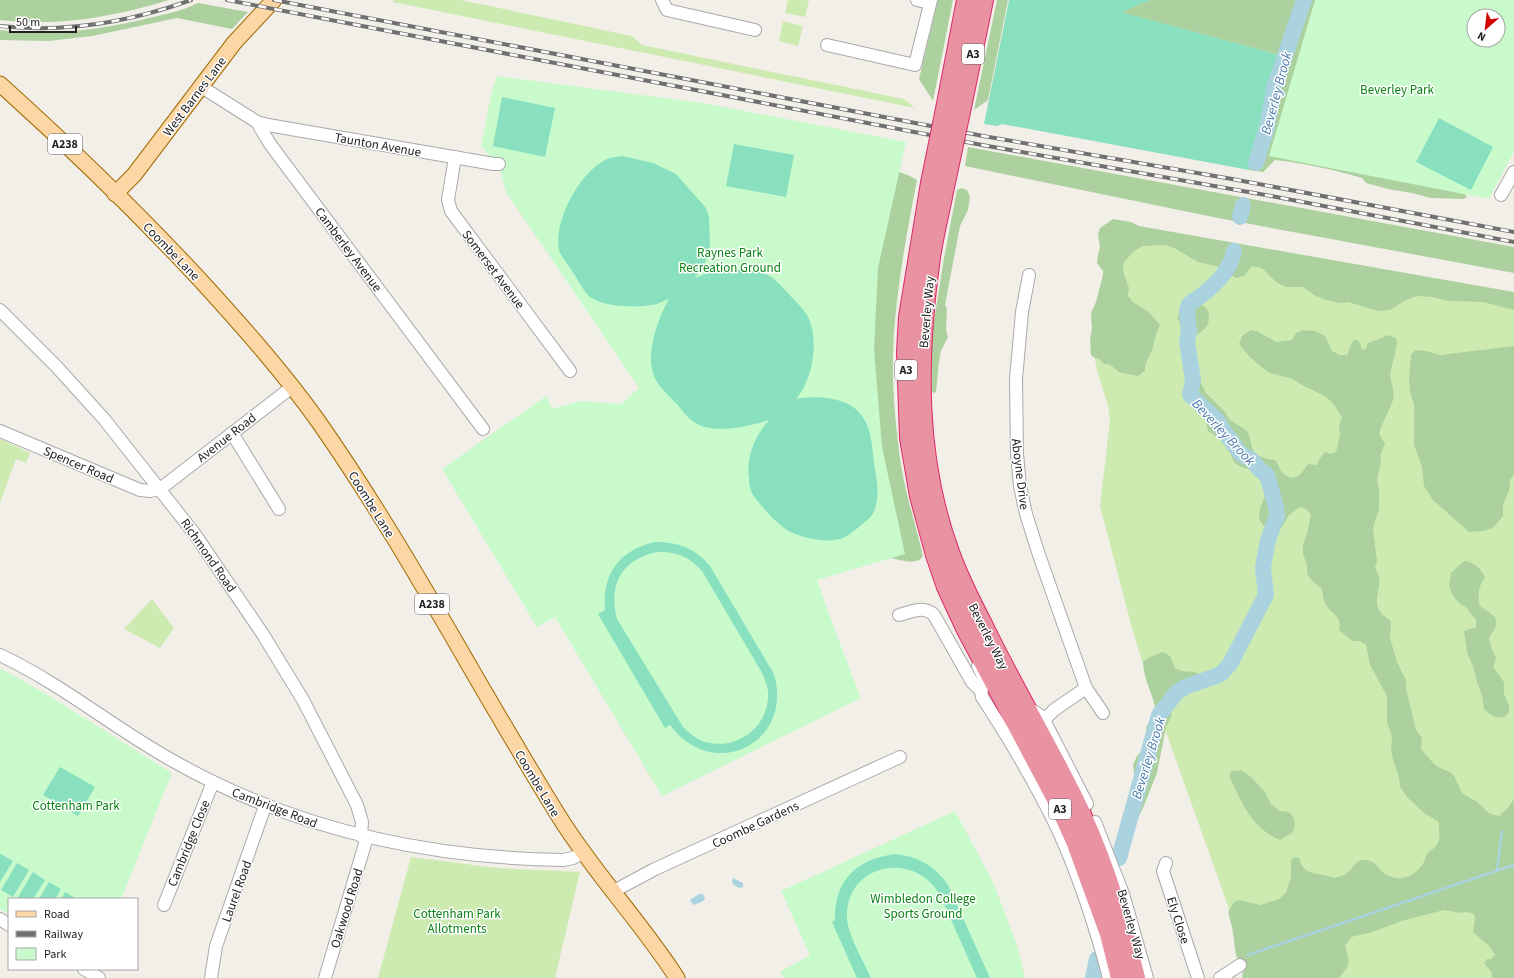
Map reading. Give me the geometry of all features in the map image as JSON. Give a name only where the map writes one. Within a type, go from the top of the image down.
[{"type":"highway","name":"Beverley Way","points":[[954,106],[966,0]]},
{"type":"highway","name":"Beverley Way","points":[[984,0],[954,106],[908,317],[906,352],[909,438],[919,496],[935,555],[946,587],[976,651],[1057,801],[1075,841],[1109,934],[1120,978]]},
{"type":"highway","name":"Beverley Way","points":[[938,185],[924,319],[922,354],[922,414],[934,493],[950,551],[966,590],[1024,705],[1073,796],[1091,835],[1124,930],[1136,978]]},
{"type":"main road","name":"West Barnes Lane","points":[[115,194],[134,176],[200,86],[243,31],[274,0]]},
{"type":"main road","name":"Coombe Lane","points":[[0,84],[168,246],[216,298],[292,387],[317,420],[382,518],[532,773],[582,853],[677,978]]},
{"type":"street","points":[[662,0],[667,10],[755,30]]},
{"type":"street","points":[[827,45],[915,65],[931,2],[917,0]]},
{"type":"street","name":"Camberley Avenue","points":[[200,86],[257,122],[270,144],[483,429]]},
{"type":"street","name":"Taunton Avenue","points":[[257,122],[499,164]]},
{"type":"street","name":"Somerset Avenue","points":[[455,157],[448,200],[451,211],[570,371]]},
{"type":"street","points":[[1501,195],[1514,172]]},
{"type":"street","name":"Aboyne Drive","points":[[1029,275],[1022,312],[1016,379],[1016,448],[1020,486],[1026,514],[1039,555],[1086,688],[1103,713]]},
{"type":"street","name":"Richmond Road","points":[[0,310],[80,392],[104,419],[160,489],[227,580],[303,700],[357,805],[362,822],[364,837]]},
{"type":"street","name":"Avenue Road","points":[[160,489],[292,387]]},
{"type":"street","name":"Spencer Road","points":[[0,431],[140,490],[150,491],[160,489]]},
{"type":"street","points":[[232,433],[279,509]]},
{"type":"street","name":"Beverley Way","points":[[899,615],[923,609],[928,610],[934,615],[972,682],[981,691]]},
{"type":"street","name":"Beverley Way","points":[[976,651],[978,667],[983,678],[983,686],[981,691],[982,697],[1030,774],[1058,831],[1073,866],[1096,931],[1109,978]]},
{"type":"street","name":"Cambridge Road","points":[[0,655],[18,663],[55,685],[164,756],[213,782],[265,806],[314,823],[364,837],[443,852],[508,858],[563,860],[573,858],[582,853]]},
{"type":"street","points":[[1044,720],[1054,710],[1086,688]]},
{"type":"street","name":"Beverley Way","points":[[1024,705],[1041,716],[1044,720],[1092,814],[1123,894],[1147,978]]},
{"type":"street","name":"Coombe Gardens","points":[[612,892],[655,869],[900,757]]},
{"type":"street","name":"Cambridge Close","points":[[164,905],[213,782]]},
{"type":"street","name":"Laurel Road","points":[[211,978],[216,946],[265,806]]},
{"type":"street","name":"Oakwood Road","points":[[325,978],[364,837]]},
{"type":"street","name":"Ely Close","points":[[1166,863],[1163,871],[1198,978]]},
{"type":"street","points":[[1220,978],[1240,965]]},
{"type":"street","points":[[86,970],[99,978]]},
{"type":"green space","points":[[0,0],[169,0],[106,16],[64,21],[21,22],[0,20]]},
{"type":"green space","points":[[394,0],[461,0],[632,36],[642,45],[904,99],[915,108],[393,2]]},
{"type":"green space","points":[[788,0],[809,0],[805,17],[785,13]]},
{"type":"green space","points":[[938,0],[953,0],[933,101],[919,79]]},
{"type":"green space","points":[[997,0],[1008,0],[988,100],[974,110]]},
{"type":"green space","points":[[1009,0],[1151,0],[1121,12],[1279,55],[1249,170],[1002,124],[997,126],[984,124]]},
{"type":"green space","points":[[1151,0],[1319,0],[1467,197],[1463,199],[1431,198],[1366,183],[1362,178],[1341,172],[1286,161],[1275,160],[1263,172],[1249,170],[1279,55],[1120,12]]},
{"type":"green space","name":"Beverley Park","points":[[1315,0],[1514,0],[1514,152],[1489,199],[1269,156]]},
{"type":"green space","points":[[198,3],[248,12],[232,29],[177,18],[92,36],[48,41],[0,40],[0,30],[19,32],[56,32],[94,29],[168,14]]},
{"type":"green space","points":[[783,21],[803,26],[798,46],[779,41]]},
{"type":"green space","name":"Raynes Park Recreation Ground","points":[[497,76],[703,103],[906,142],[878,268],[874,349],[882,447],[905,554],[817,580],[861,698],[662,796],[555,617],[537,627],[442,469],[546,396],[552,409],[580,401],[621,404],[639,388],[506,192],[498,162],[490,157],[481,146],[492,90]]},
{"type":"green space","points":[[502,97],[555,108],[545,157],[493,146]]},
{"type":"green space","points":[[1439,118],[1493,147],[1471,190],[1416,162]]},
{"type":"green space","points":[[734,144],[794,155],[786,197],[726,186]]},
{"type":"green space","points":[[968,147],[1514,247],[1514,273],[1218,218],[965,166]]},
{"type":"green space","points":[[622,156],[653,163],[676,174],[706,208],[709,217],[710,247],[705,263],[695,278],[712,272],[730,269],[758,271],[775,280],[807,315],[811,324],[813,335],[813,358],[807,381],[796,399],[814,397],[833,399],[851,406],[858,412],[867,424],[871,440],[877,487],[876,505],[873,513],[867,521],[845,537],[837,540],[822,540],[806,538],[793,533],[778,523],[768,513],[751,491],[748,470],[750,454],[756,440],[769,420],[729,429],[700,426],[689,418],[658,383],[654,376],[652,367],[652,347],[657,326],[669,299],[654,305],[645,306],[617,306],[599,302],[587,294],[561,255],[558,238],[560,225],[571,197],[589,173],[599,164],[610,158]]},
{"type":"green space","points":[[897,171],[917,180],[899,288],[893,354],[895,410],[901,465],[908,500],[923,556],[917,561],[913,562],[891,558],[823,271]]},
{"type":"green space","points":[[962,188],[967,190],[970,197],[968,210],[960,226],[945,305],[947,309],[946,330],[948,337],[941,351],[936,392],[933,393],[931,389],[932,333],[957,190]]},
{"type":"green space","points":[[1113,219],[1131,222],[1139,226],[1514,292],[1514,310],[1483,302],[1449,301],[1432,297],[1417,296],[1404,301],[1390,310],[1378,311],[1348,302],[1340,303],[1326,300],[1314,295],[1303,287],[1286,287],[1276,282],[1262,268],[1252,266],[1244,276],[1236,278],[1219,267],[1198,262],[1174,248],[1165,245],[1143,246],[1134,251],[1124,262],[1123,271],[1129,288],[1128,296],[1133,302],[1149,312],[1160,325],[1145,367],[1145,371],[1138,376],[1121,373],[1091,355],[1090,339],[1092,329],[1091,313],[1096,302],[1103,275],[1103,271],[1097,263],[1100,248],[1098,234],[1100,228]]},
{"type":"green space","points":[[1125,224],[1514,295],[1514,978],[1249,978],[1227,903],[1151,690],[1133,632],[1100,506],[1110,420],[1108,406],[1097,370],[1092,343]]},
{"type":"green space","points":[[1189,300],[1199,302],[1208,310],[1208,324],[1198,334],[1185,329],[1177,318],[1180,310]]},
{"type":"green space","points":[[1251,330],[1257,331],[1276,342],[1292,340],[1296,333],[1303,330],[1315,331],[1325,336],[1332,351],[1340,355],[1347,355],[1352,342],[1356,339],[1360,343],[1362,350],[1366,349],[1367,344],[1386,335],[1394,337],[1397,340],[1390,373],[1394,396],[1379,434],[1385,444],[1380,456],[1381,461],[1377,481],[1379,489],[1379,509],[1373,528],[1377,561],[1375,568],[1379,579],[1377,605],[1379,610],[1391,621],[1390,638],[1397,662],[1406,680],[1406,688],[1416,730],[1422,738],[1421,749],[1435,765],[1450,772],[1454,776],[1462,793],[1477,802],[1490,814],[1499,816],[1508,808],[1514,799],[1514,978],[1492,978],[1492,973],[1484,963],[1487,959],[1491,959],[1495,955],[1490,947],[1473,932],[1475,919],[1474,914],[1444,910],[1405,920],[1369,933],[1351,937],[1345,946],[1348,963],[1340,978],[1242,978],[1243,970],[1236,955],[1228,912],[1234,902],[1239,900],[1260,905],[1279,899],[1286,893],[1291,877],[1291,860],[1295,857],[1299,858],[1303,867],[1309,872],[1334,878],[1346,874],[1358,861],[1365,860],[1373,862],[1387,875],[1402,878],[1415,873],[1419,869],[1427,854],[1437,845],[1439,841],[1439,822],[1424,813],[1408,798],[1400,787],[1399,777],[1391,749],[1392,737],[1387,722],[1387,696],[1370,665],[1366,645],[1360,641],[1352,641],[1339,630],[1340,625],[1338,618],[1325,603],[1322,589],[1312,581],[1307,574],[1307,565],[1303,554],[1303,545],[1311,514],[1306,509],[1300,507],[1289,515],[1281,528],[1276,531],[1266,526],[1261,521],[1259,515],[1267,489],[1264,477],[1235,463],[1226,444],[1208,431],[1204,411],[1188,399],[1183,367],[1187,361],[1192,359],[1195,361],[1197,375],[1206,393],[1226,413],[1230,420],[1246,430],[1255,454],[1267,459],[1275,460],[1281,471],[1286,475],[1293,478],[1297,477],[1303,472],[1308,464],[1317,465],[1325,452],[1331,454],[1336,452],[1340,435],[1339,425],[1342,418],[1334,404],[1321,394],[1294,380],[1268,372],[1256,363],[1239,344],[1242,336]]},
{"type":"green space","points":[[1514,346],[1514,475],[1510,480],[1509,491],[1503,504],[1503,516],[1494,527],[1484,531],[1469,532],[1433,500],[1424,486],[1422,467],[1414,445],[1414,404],[1410,392],[1409,379],[1411,355],[1415,350],[1440,355]]},
{"type":"green space","points":[[0,439],[30,453],[26,463],[16,459],[0,503]]},
{"type":"green space","points":[[655,542],[671,543],[692,550],[704,560],[710,566],[774,674],[777,699],[772,720],[761,736],[746,748],[727,753],[707,751],[688,742],[670,725],[665,728],[598,614],[605,610],[605,597],[610,574],[623,557],[643,546]],"holes":[[[664,552],[682,556],[693,562],[702,571],[761,671],[765,681],[768,691],[767,705],[763,717],[756,727],[735,741],[723,744],[711,743],[696,738],[683,727],[617,619],[615,595],[616,585],[620,575],[627,567],[645,555]]]},
{"type":"green space","points":[[1464,561],[1474,564],[1484,575],[1485,578],[1479,591],[1479,605],[1493,615],[1496,620],[1496,625],[1489,638],[1496,658],[1493,667],[1504,682],[1504,694],[1509,706],[1509,712],[1500,718],[1493,716],[1484,709],[1482,695],[1473,666],[1467,653],[1464,631],[1476,627],[1476,620],[1466,607],[1459,603],[1453,596],[1449,586],[1451,573]]},
{"type":"green space","points":[[152,599],[174,628],[160,648],[124,629]]},
{"type":"green space","points":[[1162,652],[1170,656],[1175,668],[1197,673],[1203,681],[1198,687],[1183,694],[1171,705],[1170,710],[1172,715],[1166,727],[1157,773],[1121,859],[1118,853],[1137,780],[1133,765],[1137,756],[1144,749],[1148,737],[1146,728],[1148,723],[1156,715],[1154,701],[1145,675],[1143,662],[1148,658]]},
{"type":"green space","name":"Cottenham Park","points":[[0,668],[65,706],[172,773],[121,898],[8,898],[8,914],[0,909]]},
{"type":"green space","points":[[60,767],[95,787],[78,816],[43,795]]},
{"type":"green space","points":[[1241,770],[1251,777],[1265,792],[1271,804],[1279,811],[1289,812],[1295,822],[1292,833],[1280,840],[1270,835],[1255,822],[1248,813],[1229,776],[1231,771]]},
{"type":"green space","name":"Wimbledon College Sports Ground","points":[[955,811],[993,882],[1017,945],[1025,978],[784,978],[780,972],[810,955],[781,891]]},
{"type":"green space","points":[[0,854],[13,861],[0,882]]},
{"type":"green space","points":[[895,854],[911,857],[925,863],[932,867],[943,878],[948,885],[990,978],[977,978],[940,895],[928,881],[914,872],[898,868],[883,869],[868,875],[857,886],[849,900],[847,919],[850,933],[871,978],[857,978],[832,922],[835,920],[839,894],[850,874],[859,867],[869,861]]},
{"type":"green space","name":"Cottenham Park Allotments","points":[[411,857],[497,868],[580,872],[555,978],[378,978]]},
{"type":"green space","points":[[17,863],[29,870],[13,897],[1,890]]},
{"type":"green space","points":[[33,872],[45,880],[34,898],[18,898]]},
{"type":"green space","points":[[49,882],[61,889],[56,898],[40,898]]},
{"type":"green space","points":[[65,892],[75,898],[62,898]]},
{"type":"water","points":[[733,878],[743,883],[743,887],[741,888],[734,885],[732,882]]},
{"type":"water","points":[[699,894],[703,894],[705,899],[702,902],[693,905],[690,900]]},
{"type":"waterway","name":"Beverley Brook","points":[[1256,163],[1267,127],[1274,88],[1304,0]]},
{"type":"waterway","name":"Beverley Brook","points":[[1240,217],[1243,205]]},
{"type":"waterway","name":"Beverley Brook","points":[[1119,858],[1159,715],[1177,692],[1185,687],[1222,673],[1230,664],[1266,595],[1263,569],[1264,561],[1268,540],[1277,516],[1267,475],[1259,469],[1252,460],[1241,454],[1217,420],[1190,395],[1193,380],[1187,342],[1189,331],[1187,311],[1189,304],[1211,288],[1223,275],[1232,259],[1234,251]]},
{"type":"waterway","points":[[1497,870],[1502,831]]},
{"type":"waterway","points":[[1248,955],[1514,865]]},
{"type":"waterway","name":"Beverley Brook","points":[[1093,978],[1097,959]]},
{"type":"railway","points":[[0,26],[49,28],[97,24],[145,14],[191,0]]},
{"type":"railway","points":[[227,0],[982,145],[1271,196],[1514,242]]},
{"type":"railway","points":[[274,0],[983,136],[1232,179],[1514,232]]}]
